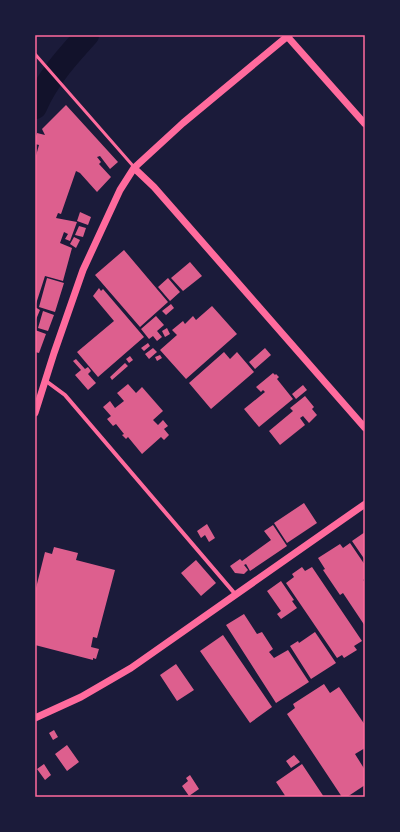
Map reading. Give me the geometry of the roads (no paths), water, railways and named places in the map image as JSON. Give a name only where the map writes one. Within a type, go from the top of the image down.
[{"type":"street","points":[[35,413],[54,352],[83,270],[120,190],[134,168],[183,123],[288,36],[365,124]]},
{"type":"street","points":[[134,168],[154,188],[365,428]]},
{"type":"street","points":[[46,381],[65,395],[236,595]]},
{"type":"street","points":[[35,718],[81,697],[131,668],[365,504]]},
{"type":"lane","points":[[35,54],[134,168]]},
{"type":"waterway","points":[[35,107],[51,78],[87,35]]}]
